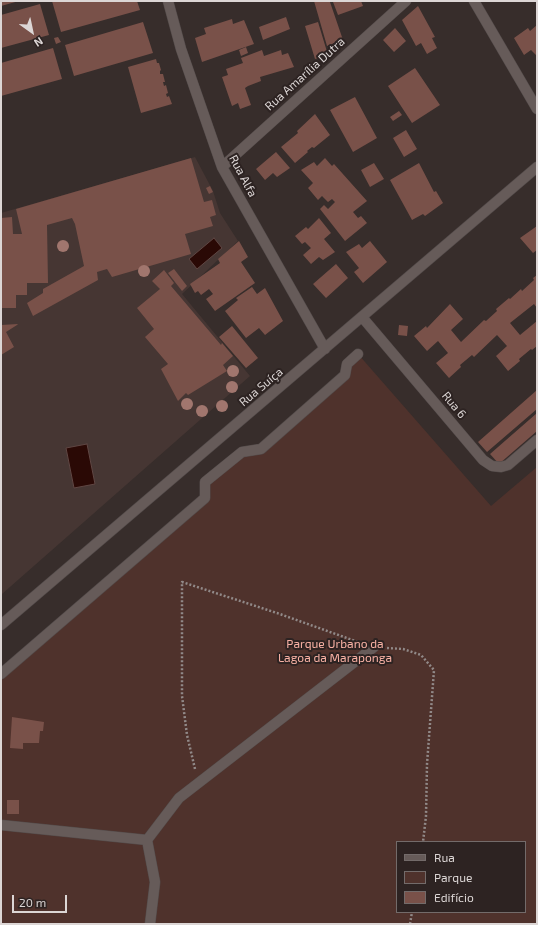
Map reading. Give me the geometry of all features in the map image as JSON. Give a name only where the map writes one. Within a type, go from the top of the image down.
[{"type":"street","name":"Rua Alfa","points":[[168,1],[182,49],[222,167],[325,350]]},
{"type":"street","name":"Rua Amarília Dutra","points":[[222,167],[406,1]]},
{"type":"street","points":[[474,1],[537,109]]},
{"type":"street","name":"Rua Suíça","points":[[1,625],[537,168]]},
{"type":"street","name":"Rua 6","points":[[362,317],[483,460],[492,466],[501,467],[508,465],[537,440]]},
{"type":"street","points":[[1,674],[205,498],[205,482],[242,452],[261,449],[345,375],[347,364],[358,354]]},
{"type":"street","points":[[150,924],[155,882],[147,840],[179,798],[374,647]]},
{"type":"street","points":[[1,825],[147,840]]},
{"type":"path","points":[[182,582],[182,696],[187,735],[199,783]]},
{"type":"path","points":[[410,924],[412,913]]},
{"type":"shaded area","points":[[195,157],[213,191],[220,213],[238,241],[182,294],[250,376],[2,594],[1,213]]},
{"type":"shaded area","points":[[214,238],[222,248],[197,269],[189,259]]},
{"type":"shaded area","points":[[87,444],[95,484],[74,488],[66,448]]},
{"type":"green space","name":"Parque Urbano da Lagoa da Maraponga","points":[[358,354],[491,506],[537,467],[537,924],[1,924],[1,674],[205,498],[205,482],[242,452],[261,449],[345,375]]},
{"type":"building","points":[[1,1],[19,1],[1,6]]},
{"type":"building","points":[[52,1],[137,1],[140,10],[61,32]]},
{"type":"building","points":[[314,1],[361,1],[363,6],[338,15],[333,2],[330,2],[343,40],[327,46]]},
{"type":"building","points":[[40,4],[49,35],[1,48],[1,15]]},
{"type":"building","points":[[418,6],[435,37],[432,38],[437,48],[427,54],[421,43],[416,46],[402,20]]},
{"type":"building","points":[[286,17],[290,29],[263,40],[259,27]]},
{"type":"building","points":[[232,19],[233,24],[244,20],[254,44],[202,62],[195,38],[206,34],[204,28]]},
{"type":"building","points":[[143,22],[153,53],[74,76],[65,45]]},
{"type":"building","points":[[318,22],[328,55],[315,59],[305,26]]},
{"type":"building","points":[[537,25],[537,56],[531,50],[524,55],[514,38],[528,28],[530,31]]},
{"type":"building","points":[[395,28],[406,41],[394,52],[383,40]]},
{"type":"building","points":[[58,37],[61,42],[56,44],[54,38]]},
{"type":"building","points":[[246,47],[248,53],[241,56],[239,50]]},
{"type":"building","points":[[53,48],[62,79],[1,96],[1,63]]},
{"type":"building","points":[[262,50],[264,56],[281,50],[282,55],[288,53],[294,67],[260,77],[261,81],[245,88],[251,105],[240,109],[238,103],[232,106],[222,77],[228,75],[226,69],[243,63],[241,58]]},
{"type":"building","points":[[156,59],[161,70],[160,74],[163,74],[165,82],[163,82],[164,86],[166,85],[168,93],[166,94],[167,97],[169,96],[172,104],[141,113],[128,67]]},
{"type":"building","points":[[415,68],[440,105],[412,123],[388,86]]},
{"type":"building","points":[[355,97],[377,138],[353,152],[330,110]]},
{"type":"building","points":[[399,111],[402,115],[393,121],[390,117]]},
{"type":"building","points":[[315,114],[330,135],[314,148],[312,147],[307,151],[308,152],[295,163],[281,147],[298,133],[297,131]]},
{"type":"building","points":[[406,130],[417,149],[404,157],[393,138]]},
{"type":"building","points":[[276,152],[290,168],[277,177],[273,173],[265,180],[256,169]]},
{"type":"building","points":[[191,158],[204,202],[212,200],[216,215],[210,217],[213,226],[185,234],[191,254],[112,277],[107,269],[97,272],[98,280],[33,316],[27,303],[43,293],[43,289],[84,266],[75,224],[72,218],[47,225],[48,283],[27,283],[27,295],[16,295],[16,308],[1,308],[1,218],[12,217],[13,234],[22,234],[16,209]]},
{"type":"building","points":[[325,158],[332,166],[334,164],[367,201],[353,212],[358,218],[361,216],[367,223],[345,241],[320,209],[324,205],[328,209],[335,202],[332,199],[328,202],[322,196],[318,200],[308,188],[313,183],[301,170],[314,162],[317,166]]},
{"type":"building","points":[[374,163],[384,179],[370,187],[361,170]]},
{"type":"building","points":[[419,163],[434,192],[436,191],[443,203],[425,216],[423,214],[412,220],[390,180]]},
{"type":"building","points":[[210,186],[213,192],[209,194],[206,188]]},
{"type":"building","points":[[319,218],[331,233],[324,239],[335,252],[323,260],[319,257],[311,264],[303,255],[311,248],[305,242],[302,244],[295,236],[306,227],[308,229]]},
{"type":"building","points":[[537,226],[537,250],[533,253],[520,238]]},
{"type":"building","points":[[239,241],[248,257],[241,262],[255,283],[215,311],[206,299],[213,294],[209,289],[201,295],[198,291],[195,293],[190,284],[220,263],[218,259]]},
{"type":"building","points":[[370,241],[387,262],[363,283],[354,272],[359,268],[346,252],[359,244],[362,248]]},
{"type":"building","points":[[336,264],[348,278],[326,298],[313,284]]},
{"type":"building","points":[[174,269],[187,286],[182,291],[168,273]]},
{"type":"building","points":[[164,270],[174,283],[171,286],[221,345],[222,343],[233,356],[223,365],[227,371],[188,395],[186,393],[178,401],[161,369],[168,364],[145,337],[154,329],[137,308],[160,289],[152,281]]},
{"type":"building","points":[[537,275],[537,308],[534,304],[510,323],[520,335],[537,321],[537,346],[519,359],[520,361],[508,371],[496,356],[507,346],[497,335],[474,357],[472,355],[460,365],[461,367],[449,378],[436,363],[448,353],[438,341],[427,351],[414,336],[426,326],[427,328],[450,304],[463,319],[451,330],[461,342],[484,320],[486,321],[497,311],[496,309],[509,298],[510,299],[521,289],[522,291],[534,280],[533,278]]},
{"type":"building","points":[[252,287],[257,294],[265,288],[283,321],[265,335],[259,328],[246,338],[225,311],[238,300],[236,298]]},
{"type":"building","points":[[18,324],[6,332],[14,347],[1,355],[1,325]]},
{"type":"building","points":[[399,325],[408,326],[407,336],[398,335]]},
{"type":"building","points":[[232,326],[258,358],[246,368],[219,337]]},
{"type":"building","points":[[537,390],[537,409],[487,452],[478,442]]},
{"type":"building","points":[[537,413],[537,431],[499,464],[490,454]]},
{"type":"building","points":[[12,717],[44,722],[43,731],[40,731],[39,743],[23,743],[23,749],[10,748]]},
{"type":"building","points":[[7,800],[19,800],[19,814],[7,814]]}]
